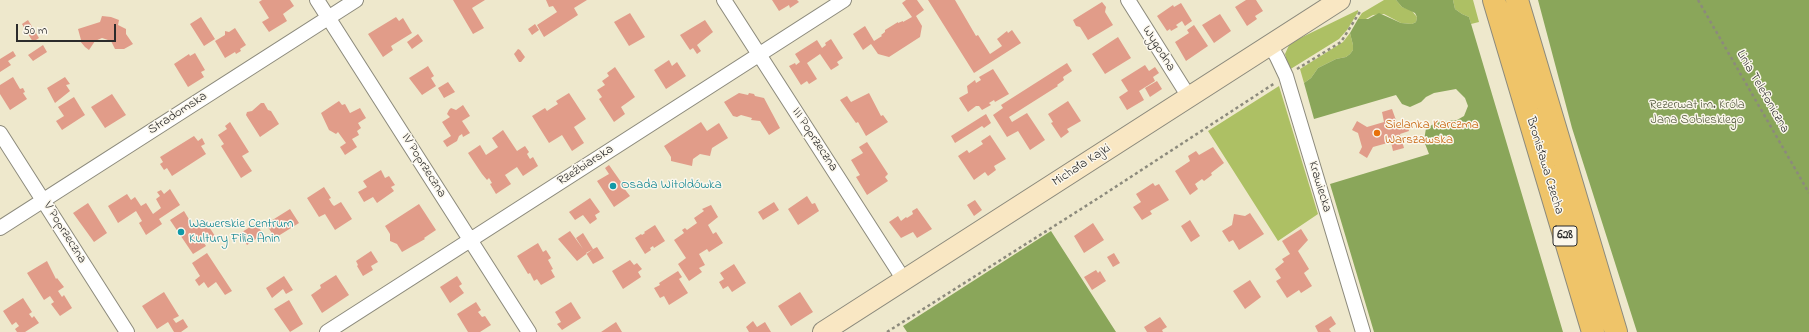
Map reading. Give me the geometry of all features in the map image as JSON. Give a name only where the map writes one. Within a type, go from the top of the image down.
[{"type":"main road","name":"Bronisława Czecha","points":[[1494,0],[1593,332]]},
{"type":"main road","name":"Bronisława Czecha","points":[[1517,0],[1616,332]]},
{"type":"street","name":"IV Poprzeczna","points":[[317,0],[529,332]]},
{"type":"street","name":"Stradomska","points":[[0,228],[356,0]]},
{"type":"street","name":"III Poprzeczna","points":[[724,0],[904,280]]},
{"type":"street","name":"Rzeźbiarska","points":[[327,332],[844,0]]},
{"type":"street","name":"Wygodna","points":[[1128,0],[1189,97]]},
{"type":"street","name":"Michała Kajki","points":[[823,332],[1340,0]]},
{"type":"street","name":"Krawiecka","points":[[1270,45],[1286,76],[1363,332]]},
{"type":"street","name":"V Poprzeczna","points":[[0,134],[127,332]]},
{"type":"path","name":"Linia Telefoniczna","points":[[1698,0],[1809,193]]},
{"type":"path","points":[[887,332],[1341,42],[1361,10]]},
{"type":"green space","points":[[1384,0],[1396,0],[1402,7],[1411,10],[1417,17],[1416,22],[1412,24],[1401,23],[1384,14],[1373,15],[1364,20],[1358,19],[1362,13]]},
{"type":"green space","points":[[1396,0],[1453,0],[1455,9],[1469,17],[1563,332],[1374,332],[1330,184],[1429,154],[1424,141],[1426,128],[1438,122],[1457,120],[1464,116],[1468,106],[1465,98],[1456,89],[1434,93],[1426,97],[1421,102],[1410,107],[1402,104],[1396,95],[1314,119],[1304,83],[1311,78],[1318,68],[1350,54],[1353,50],[1353,45],[1350,33],[1358,19],[1368,19],[1379,13],[1401,23],[1412,24],[1416,22],[1417,17],[1415,13],[1402,7]]},
{"type":"green space","points":[[1453,0],[1473,0],[1479,22],[1471,24],[1469,17],[1455,9]]},
{"type":"green space","name":"Rezerwat im. Króla Jana Sobieskiego","points":[[1538,0],[1809,0],[1809,332],[1637,332],[1572,128]]},
{"type":"green space","points":[[1358,10],[1347,30],[1339,39],[1289,70],[1285,54],[1290,43]]},
{"type":"green space","points":[[1350,33],[1353,50],[1350,54],[1318,68],[1311,78],[1304,83],[1300,69],[1343,42]]},
{"type":"green space","points":[[1279,86],[1318,214],[1278,241],[1208,131]]},
{"type":"green space","points":[[1051,231],[1116,332],[907,332],[903,326]]},
{"type":"building","points":[[262,0],[290,0],[294,6],[283,14],[287,21],[269,32],[262,22],[269,18],[259,2]]},
{"type":"building","points":[[453,0],[485,0],[472,8],[484,28],[473,34]]},
{"type":"building","points":[[546,0],[587,0],[574,8],[578,15],[544,37],[537,25],[557,12],[553,6],[549,7]]},
{"type":"building","points":[[772,0],[797,0],[799,2],[790,8],[789,5],[779,11]]},
{"type":"building","points":[[906,0],[917,0],[924,10],[916,16],[922,26],[920,37],[889,57],[878,54],[871,44],[863,50],[853,34],[865,26],[874,41],[882,36],[881,35],[885,32],[885,30],[898,22],[903,22],[912,17],[902,3]]},
{"type":"building","points":[[928,0],[955,0],[976,36],[978,35],[990,54],[1002,46],[997,39],[1007,31],[1008,33],[1012,30],[1021,43],[974,73]]},
{"type":"building","points":[[1246,0],[1256,0],[1263,11],[1255,16],[1257,19],[1247,26],[1235,7]]},
{"type":"building","points":[[1102,2],[1106,7],[1105,12],[1113,25],[1088,40],[1080,27],[1076,26],[1073,20]]},
{"type":"building","points":[[1181,3],[1192,21],[1185,26],[1182,21],[1176,25],[1178,27],[1171,31],[1170,29],[1167,31],[1157,16],[1173,5],[1174,7]]},
{"type":"building","points":[[630,13],[645,37],[629,46],[614,22]]},
{"type":"building","points":[[1220,14],[1231,31],[1214,43],[1202,25]]},
{"type":"building","points":[[102,16],[119,20],[118,25],[126,29],[126,34],[133,44],[124,49],[115,49],[111,41],[102,38],[95,41],[89,50],[85,47],[80,41],[78,29],[100,22]]},
{"type":"building","points":[[201,17],[215,39],[204,46],[190,24]]},
{"type":"building","points":[[396,17],[399,21],[403,18],[412,33],[391,46],[393,50],[383,57],[368,34]]},
{"type":"building","points":[[28,20],[39,38],[33,42],[22,24]]},
{"type":"building","points":[[705,20],[713,32],[697,45],[701,51],[697,54],[693,48],[690,50],[680,35]]},
{"type":"building","points":[[535,24],[539,30],[532,35],[528,29]]},
{"type":"building","points":[[1194,25],[1208,46],[1186,61],[1175,42],[1189,33],[1187,30]]},
{"type":"building","points":[[235,28],[246,45],[240,49],[241,51],[236,54],[235,52],[225,58],[215,41],[225,35],[225,31],[229,32]]},
{"type":"building","points":[[418,34],[423,41],[412,49],[407,42]]},
{"type":"building","points":[[1118,37],[1131,58],[1105,74],[1092,54]]},
{"type":"building","points":[[831,39],[843,58],[837,62],[839,65],[831,70],[820,54],[807,63],[817,79],[809,84],[807,81],[801,85],[789,66],[795,63],[796,65],[800,62],[795,54],[817,40],[822,48],[826,45],[825,43]]},
{"type":"building","points":[[43,45],[47,52],[33,61],[28,55]]},
{"type":"building","points":[[518,49],[525,57],[521,62],[519,62],[514,54]]},
{"type":"building","points":[[13,51],[16,56],[8,61],[11,65],[0,72],[0,59]]},
{"type":"building","points":[[195,53],[205,70],[201,72],[204,77],[188,87],[174,64],[189,54],[190,56]]},
{"type":"building","points":[[669,60],[672,66],[677,62],[686,76],[666,89],[654,70]]},
{"type":"building","points":[[1067,63],[1072,71],[1063,77],[1064,80],[1057,85],[1058,86],[1009,117],[1012,122],[1027,113],[1045,140],[1030,150],[1018,131],[1007,137],[993,115],[1003,108],[1001,105]]},
{"type":"building","points":[[1145,65],[1149,71],[1155,67],[1159,73],[1153,77],[1155,81],[1139,91],[1144,100],[1127,110],[1119,97],[1128,91],[1121,80]]},
{"type":"building","points":[[428,66],[434,76],[431,78],[436,86],[422,95],[409,78]]},
{"type":"building","points":[[615,67],[635,97],[621,107],[625,114],[614,122],[599,99],[602,97],[597,90],[605,85],[602,81],[609,76],[607,73]]},
{"type":"building","points":[[993,69],[1009,94],[995,102],[994,100],[989,103],[991,105],[982,110],[979,106],[976,106],[968,112],[959,98],[968,93],[967,86],[975,80],[976,83],[981,80],[979,77]]},
{"type":"building","points":[[13,77],[20,89],[23,88],[25,92],[23,93],[27,99],[10,110],[0,94],[0,85]]},
{"type":"building","points":[[65,77],[70,84],[66,85],[70,91],[55,103],[47,88]]},
{"type":"building","points":[[1157,81],[1162,89],[1150,97],[1145,88]]},
{"type":"building","points":[[448,82],[455,92],[444,98],[438,88]]},
{"type":"building","points":[[569,93],[586,119],[574,127],[584,143],[572,151],[562,135],[549,143],[532,116],[545,108],[547,111],[558,104],[556,101]]},
{"type":"building","points":[[739,93],[748,95],[749,93],[754,94],[755,96],[764,98],[780,128],[769,135],[760,121],[751,120],[752,118],[741,115],[737,117],[733,116],[724,102]]},
{"type":"building","points":[[869,93],[881,116],[883,115],[888,122],[866,136],[858,122],[856,123],[840,100],[847,96],[851,102]]},
{"type":"building","points":[[112,94],[126,115],[105,128],[91,107]]},
{"type":"building","points":[[74,97],[85,115],[62,130],[56,121],[64,116],[58,107]]},
{"type":"building","points":[[339,101],[342,105],[345,104],[350,113],[360,108],[366,118],[358,123],[361,128],[357,131],[359,135],[352,139],[357,147],[345,155],[340,147],[346,143],[338,132],[336,134],[329,130],[321,113]]},
{"type":"building","points":[[1068,101],[1081,121],[1067,129],[1069,132],[1061,138],[1051,123],[1053,122],[1048,114]]},
{"type":"building","points":[[261,103],[264,103],[268,110],[271,111],[279,124],[260,137],[246,115],[247,112],[252,111]]},
{"type":"building","points":[[463,105],[470,116],[462,121],[470,133],[463,137],[462,134],[459,136],[457,141],[447,147],[443,141],[451,136],[442,122],[450,117],[447,114],[451,108],[456,110]]},
{"type":"building","points":[[1392,109],[1397,123],[1406,121],[1409,131],[1400,134],[1404,148],[1393,151],[1391,142],[1373,147],[1367,158],[1359,153],[1362,147],[1358,133],[1352,130],[1357,121],[1367,127],[1384,122],[1382,112]]},
{"type":"building","points":[[986,114],[991,123],[984,128],[982,126],[955,143],[951,136]]},
{"type":"building","points":[[230,122],[249,152],[242,156],[252,171],[241,178],[221,146],[224,144],[218,135],[227,129],[225,126]]},
{"type":"building","points":[[701,122],[707,131],[719,123],[728,138],[712,148],[710,156],[700,154],[693,159],[692,166],[671,161],[671,157],[664,146]]},
{"type":"building","points":[[503,130],[517,151],[525,146],[529,152],[527,154],[530,159],[533,157],[538,166],[523,176],[517,167],[505,175],[511,184],[496,194],[490,184],[492,183],[489,178],[487,180],[468,153],[480,145],[486,155],[498,147],[492,138]]},
{"type":"building","points":[[990,135],[1006,159],[994,166],[996,170],[988,176],[985,172],[974,180],[958,156],[967,150],[969,153],[983,144],[981,141]]},
{"type":"building","points":[[194,136],[198,141],[202,138],[205,144],[201,146],[206,154],[172,176],[167,168],[164,170],[160,164],[163,162],[160,157]]},
{"type":"building","points":[[867,142],[888,174],[885,177],[888,181],[867,195],[856,177],[860,175],[851,160],[863,153],[859,147]]},
{"type":"building","points":[[1213,147],[1224,163],[1211,173],[1212,175],[1204,181],[1202,179],[1195,184],[1198,189],[1190,195],[1175,171],[1190,161],[1188,156],[1196,151],[1199,155]]},
{"type":"building","name":"Osada Witoldówka","points":[[609,165],[621,182],[624,180],[626,185],[623,187],[630,196],[614,207],[597,181],[609,174],[605,168]]},
{"type":"building","points":[[381,170],[385,178],[389,176],[395,185],[391,187],[394,191],[377,203],[373,197],[364,202],[358,192],[367,187],[363,181]]},
{"type":"building","points":[[1153,183],[1155,186],[1159,184],[1169,200],[1150,211],[1152,214],[1142,220],[1133,207],[1141,202],[1136,194]]},
{"type":"building","points":[[324,187],[331,198],[329,199],[332,204],[334,206],[341,202],[352,219],[335,230],[325,214],[319,217],[307,198]]},
{"type":"building","points":[[170,189],[180,205],[159,219],[162,224],[146,235],[139,223],[142,221],[136,211],[118,223],[108,206],[127,194],[131,200],[135,197],[141,206],[146,203],[153,214],[161,208],[156,199],[160,196],[157,192],[161,190],[164,194]]},
{"type":"building","points":[[807,196],[812,204],[815,203],[819,211],[798,225],[788,209]]},
{"type":"building","points":[[590,198],[600,212],[595,215],[597,219],[590,224],[583,215],[575,220],[569,212]]},
{"type":"building","points":[[975,200],[982,210],[974,216],[967,205]]},
{"type":"building","points":[[774,202],[779,210],[763,220],[758,212]]},
{"type":"building","points":[[88,203],[107,233],[94,242],[73,213]]},
{"type":"building","points":[[419,204],[436,230],[424,238],[425,239],[402,252],[397,244],[390,241],[390,234],[385,226]]},
{"type":"building","points":[[711,205],[718,217],[708,225],[713,234],[716,232],[723,243],[709,252],[707,249],[699,254],[705,265],[699,268],[702,272],[689,281],[678,264],[686,258],[674,240],[684,233],[682,230],[685,228],[687,230],[697,223],[694,218],[704,211],[702,209]]},
{"type":"building","points":[[917,208],[932,229],[917,238],[913,232],[901,238],[889,222],[898,216],[901,221],[906,217],[907,218],[913,214],[912,211]]},
{"type":"building","points":[[290,209],[299,223],[275,238],[266,224]]},
{"type":"building","points":[[184,211],[193,226],[204,219],[215,236],[204,243],[206,246],[193,254],[170,220]]},
{"type":"building","points":[[1250,213],[1264,234],[1239,250],[1233,240],[1229,242],[1222,231],[1232,225],[1234,214],[1245,216]]},
{"type":"building","points":[[1190,220],[1200,236],[1191,242],[1181,226]]},
{"type":"building","points":[[256,223],[263,234],[247,245],[239,234]]},
{"type":"building","points":[[1093,223],[1104,240],[1084,253],[1074,236]]},
{"type":"building","points":[[655,225],[665,241],[654,248],[653,246],[650,248],[651,250],[645,254],[635,238],[641,234],[642,235]]},
{"type":"building","points":[[1301,229],[1308,240],[1298,251],[1309,269],[1304,273],[1312,286],[1301,293],[1299,290],[1287,298],[1276,281],[1281,278],[1275,269],[1284,262],[1282,259],[1290,254],[1282,241]]},
{"type":"building","points":[[570,231],[583,249],[576,238],[583,233],[593,249],[577,261],[558,239]]},
{"type":"building","points":[[538,243],[543,252],[546,250],[551,258],[548,260],[555,277],[541,285],[537,279],[534,281],[530,273],[528,274],[517,256]]},
{"type":"building","points":[[597,247],[604,258],[593,264],[586,253]]},
{"type":"building","points":[[371,251],[378,262],[371,266],[373,270],[363,276],[357,266],[356,261]]},
{"type":"building","points":[[207,253],[232,291],[225,295],[216,282],[208,288],[204,282],[199,286],[195,280],[200,276],[192,263]]},
{"type":"building","points":[[1114,253],[1120,263],[1113,267],[1107,257]]},
{"type":"building","points":[[630,260],[634,265],[637,263],[642,269],[638,272],[641,277],[623,289],[612,271]]},
{"type":"building","points":[[47,261],[56,279],[57,278],[64,287],[58,291],[62,297],[64,295],[72,308],[60,316],[51,304],[54,302],[50,296],[44,300],[27,273]]},
{"type":"building","points":[[734,264],[746,283],[732,292],[728,286],[723,289],[719,282],[724,279],[720,273]]},
{"type":"building","points":[[1096,270],[1098,273],[1100,271],[1106,281],[1092,290],[1084,277]]},
{"type":"building","points":[[678,271],[682,277],[679,279],[688,293],[669,305],[664,296],[660,298],[654,288]]},
{"type":"building","points":[[336,275],[349,295],[322,313],[311,295],[321,288],[320,285]]},
{"type":"building","points":[[284,276],[293,290],[286,294],[283,289],[272,298],[266,288]]},
{"type":"building","points":[[457,276],[462,284],[459,286],[464,293],[450,303],[440,287]]},
{"type":"building","points":[[1250,280],[1261,297],[1245,309],[1233,291]]},
{"type":"building","points":[[164,292],[179,316],[173,319],[176,323],[183,319],[188,327],[181,332],[174,332],[168,322],[157,329],[142,306]]},
{"type":"building","points":[[800,292],[813,312],[791,326],[778,306]]},
{"type":"building","points":[[23,298],[32,312],[29,314],[32,318],[34,316],[39,323],[25,332],[17,332],[15,329],[19,326],[16,322],[12,325],[3,311]]},
{"type":"building","points":[[289,300],[303,324],[290,332],[274,309]]},
{"type":"building","points":[[476,302],[481,310],[478,312],[482,317],[485,316],[491,325],[480,332],[468,332],[457,314]]},
{"type":"building","points":[[571,302],[581,318],[562,330],[557,324],[561,322],[555,312]]},
{"type":"building","points":[[1331,316],[1336,324],[1329,329],[1331,332],[1318,332],[1315,326]]},
{"type":"building","points":[[1160,317],[1167,327],[1162,330],[1163,332],[1147,332],[1144,327]]},
{"type":"building","points":[[753,321],[757,327],[765,322],[771,332],[749,332],[746,327]]},
{"type":"building","points":[[616,322],[622,332],[601,332]]},
{"type":"place","name":"Sielanka Karczma Warszawska","points":[[1377,133]]},
{"type":"place","name":"Osada Witoldówka","points":[[613,186]]},
{"type":"place","name":"Wawerskie Centrum Kultury Filia Anin","points":[[181,232]]}]
